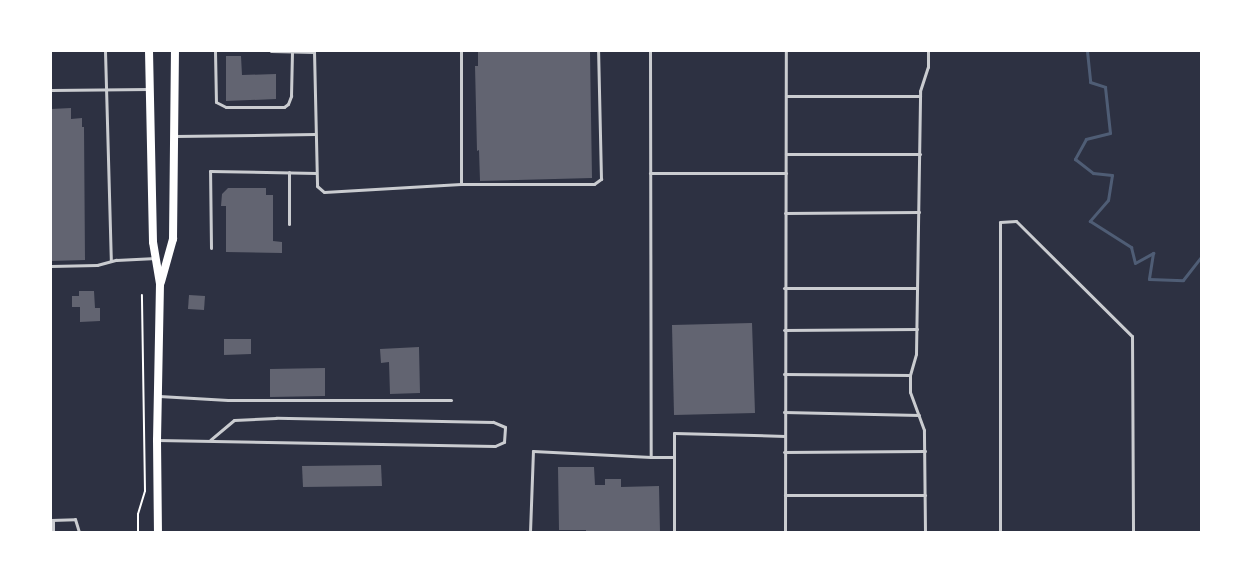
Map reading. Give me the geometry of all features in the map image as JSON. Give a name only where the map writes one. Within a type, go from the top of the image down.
[{"type":"main road","points":[[149,51],[153,242],[160,284],[157,440],[158,532]]},
{"type":"main road","points":[[160,284],[173,239],[175,51]]},
{"type":"lane","points":[[105,51],[111,261]]},
{"type":"lane","points":[[215,51],[216,102],[226,107],[284,107],[288,104],[291,96],[292,51]]},
{"type":"lane","points":[[271,51],[314,51],[316,173],[317,186],[324,192],[461,184],[594,184],[601,179],[598,51]]},
{"type":"lane","points":[[461,51],[461,184]]},
{"type":"lane","points":[[650,51],[652,457]]},
{"type":"lane","points":[[785,532],[784,288],[786,51]]},
{"type":"lane","points":[[925,532],[924,430],[910,392],[910,375],[916,354],[917,329],[920,96],[928,67],[928,51]]},
{"type":"lane","points":[[51,90],[150,89]]},
{"type":"lane","points":[[786,96],[920,96]]},
{"type":"lane","points":[[174,136],[316,134]]},
{"type":"lane","points":[[786,154],[920,154]]},
{"type":"lane","points":[[211,248],[210,170],[316,173]]},
{"type":"lane","points":[[289,172],[289,224]]},
{"type":"lane","points":[[650,173],[786,173]]},
{"type":"lane","points":[[785,213],[919,212]]},
{"type":"lane","points":[[1000,532],[1000,222],[1016,221],[1132,336],[1133,532]]},
{"type":"lane","points":[[51,266],[97,265],[111,261],[156,258]]},
{"type":"lane","points":[[784,288],[917,288]]},
{"type":"lane","points":[[784,330],[917,329]]},
{"type":"lane","points":[[784,374],[910,375]]},
{"type":"lane","points":[[159,396],[228,400],[450,400]]},
{"type":"lane","points":[[784,412],[919,415]]},
{"type":"lane","points":[[157,440],[495,446],[504,442],[505,427],[493,422],[276,418],[234,420],[210,440]]},
{"type":"lane","points":[[674,532],[674,433],[785,436]]},
{"type":"lane","points":[[530,532],[533,451],[674,457]]},
{"type":"lane","points":[[784,452],[925,451]]},
{"type":"lane","points":[[784,495],[925,495]]},
{"type":"lane","points":[[53,532],[52,520],[75,519],[79,532]]},
{"type":"path","points":[[138,532],[138,514],[145,491],[142,295]]},
{"type":"building","points":[[478,51],[590,51],[592,178],[480,181],[479,150],[477,151],[475,66],[478,66]]},
{"type":"building","points":[[226,56],[241,56],[242,75],[276,74],[276,99],[226,101]]},
{"type":"building","points":[[71,108],[71,119],[82,118],[82,127],[84,127],[85,260],[51,261],[51,109]]},
{"type":"building","points":[[228,188],[266,188],[266,195],[273,195],[273,241],[282,242],[282,253],[226,252],[226,206],[221,206],[222,194]]},
{"type":"building","points":[[79,291],[94,291],[95,308],[100,308],[100,321],[80,322],[80,307],[72,307],[72,296],[79,296]]},
{"type":"building","points":[[189,295],[205,296],[204,310],[188,309]]},
{"type":"building","points":[[752,323],[755,413],[674,415],[672,325]]},
{"type":"building","points":[[224,339],[251,339],[251,354],[224,355]]},
{"type":"building","points":[[419,347],[420,393],[390,394],[389,362],[381,363],[380,349]]},
{"type":"building","points":[[325,368],[325,396],[270,397],[270,369]]},
{"type":"building","points":[[381,465],[382,486],[303,487],[302,466]]},
{"type":"building","points":[[558,467],[594,467],[595,485],[605,485],[605,479],[621,479],[621,487],[659,486],[660,532],[586,532],[586,530],[559,530]]},
{"type":"waterway","points":[[1087,51],[1090,82],[1105,87],[1110,133],[1086,139],[1075,159],[1093,173],[1112,175],[1108,200],[1090,221],[1131,247],[1135,263],[1153,253],[1149,279],[1183,280],[1201,257]]}]
